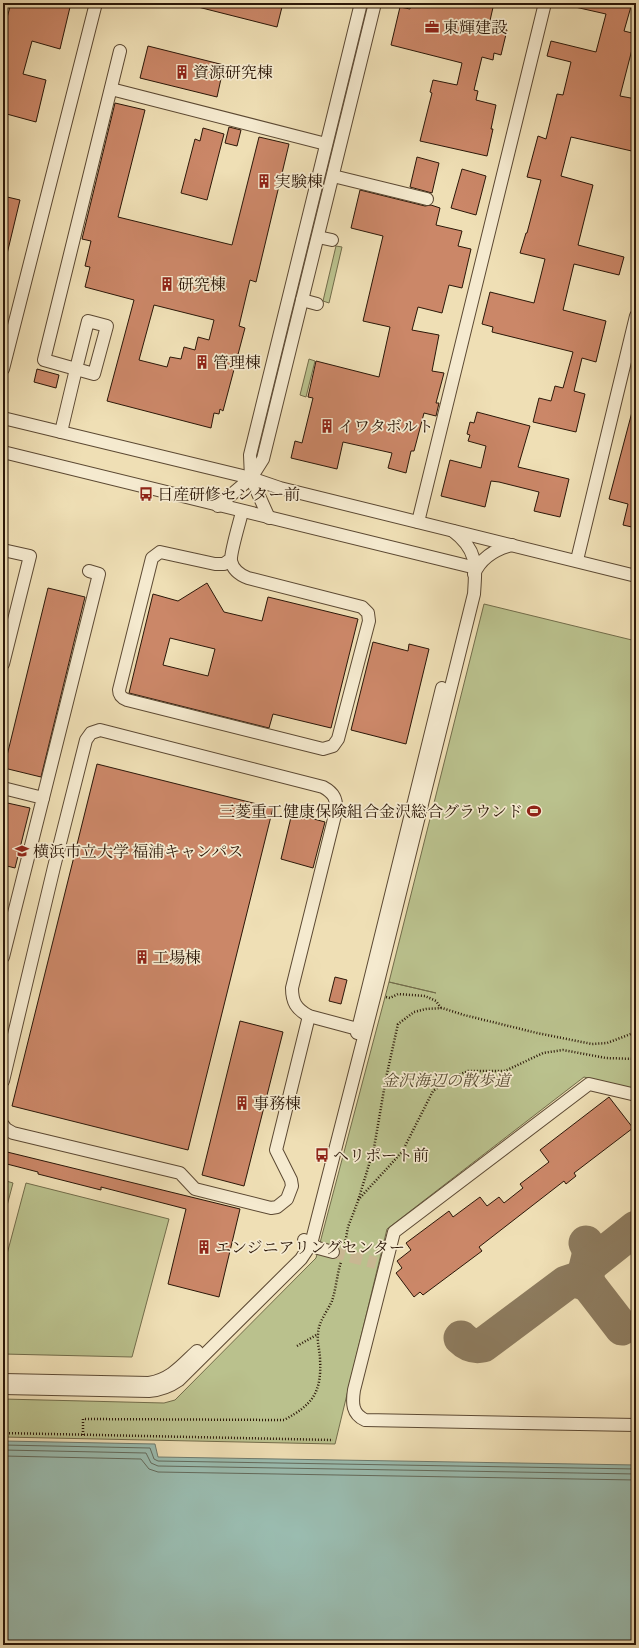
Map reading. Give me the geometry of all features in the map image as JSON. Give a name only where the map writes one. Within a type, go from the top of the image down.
[{"type":"street","points":[[3,369],[96,3]]},
{"type":"street","points":[[269,518],[251,478],[250,455],[361,3]]},
{"type":"street","points":[[218,506],[251,478],[263,459],[375,3]]},
{"type":"street","points":[[418,522],[545,3]]},
{"type":"street","points":[[62,432],[76,369],[44,360],[120,51]]},
{"type":"street","points":[[111,89],[326,144]]},
{"type":"street","points":[[333,176],[426,199]]},
{"type":"street","points":[[318,237],[332,240]]},
{"type":"street","points":[[302,300],[316,304]]},
{"type":"street","points":[[577,560],[636,316]]},
{"type":"street","points":[[3,418],[251,478],[280,488],[577,560],[636,576]]},
{"type":"street","points":[[3,452],[242,512],[476,568]]},
{"type":"street","points":[[231,559],[224,564],[215,564],[160,552],[152,558],[120,683],[119,693],[127,700],[322,748],[333,746],[338,739],[369,620],[368,613],[362,607],[240,575],[236,571],[231,559],[242,512]]},
{"type":"street","points":[[362,1030],[375,994],[474,594],[476,568],[467,544],[453,531]]},
{"type":"street","points":[[3,1388],[162,1390],[179,1380],[301,1259],[307,1242],[362,1030],[466,592],[476,568],[489,555],[498,549],[512,545]]},
{"type":"street","points":[[3,550],[30,556],[3,664]]},
{"type":"street","points":[[3,957],[99,574],[89,571]]},
{"type":"street","points":[[3,1082],[52,874],[86,740],[91,733],[100,730],[323,787],[330,791],[335,797],[336,811],[292,988],[292,996],[295,1005],[308,1016],[362,1030]]},
{"type":"street","points":[[3,788],[43,798]]},
{"type":"street","points":[[3,1125],[6,1129],[13,1133],[180,1173],[195,1189],[271,1208],[277,1207],[287,1199],[292,1186],[291,1180],[276,1150],[308,1016]]},
{"type":"street","points":[[636,1095],[589,1084],[394,1232],[381,1264],[354,1390],[352,1406],[359,1417],[365,1420],[636,1425]]},
{"type":"street","points":[[307,1242],[318,1248],[333,1252]]},
{"type":"street","points":[[3,1380],[149,1383],[168,1377],[176,1371],[307,1242]]},
{"type":"path","points":[[375,994],[390,998],[398,994],[425,996],[436,1001],[442,1008]]},
{"type":"path","points":[[83,1434],[83,1419],[151,1421],[284,1420],[300,1412],[310,1402],[316,1394],[320,1378],[321,1361],[318,1334],[322,1319],[332,1300],[336,1277],[346,1242],[348,1227],[358,1201],[374,1148],[386,1078],[398,1024],[414,1012],[442,1008],[537,1033],[592,1044],[607,1044],[636,1032]]},
{"type":"path","points":[[358,1201],[402,1152],[433,1091],[451,1078],[468,1071],[505,1071],[543,1054],[563,1050],[606,1058],[636,1060]]},
{"type":"path","points":[[297,1346],[318,1334]]},
{"type":"path","points":[[3,1433],[333,1440]]},
{"type":"green space","points":[[336,246],[342,247],[329,303],[323,301]]},
{"type":"green space","points":[[309,359],[315,361],[306,397],[300,395]]},
{"type":"green space","name":"金沢海辺の散歩道","points":[[484,604],[636,641],[636,1091],[584,1077],[387,1229],[335,1444],[3,1437],[3,1399],[164,1403],[175,1400],[316,1258],[389,982]]},
{"type":"green space","points":[[3,1180],[13,1183],[3,1221]]},
{"type":"green space","points":[[26,1183],[169,1219],[132,1357],[3,1354],[3,1269]]},
{"type":"water","points":[[3,1441],[155,1444],[158,1457],[636,1465],[636,1645],[3,1645]]},
{"type":"building","points":[[11,3],[71,3],[60,49],[32,41],[23,74],[46,80],[36,122],[3,113],[3,33]]},
{"type":"building","points":[[198,3],[283,3],[277,27],[198,7]]},
{"type":"building","points":[[411,3],[494,3],[489,25],[507,30],[501,55],[494,53],[493,60],[482,57],[474,90],[478,91],[476,100],[496,105],[491,129],[493,129],[487,156],[420,141],[432,93],[430,92],[433,80],[457,85],[462,63],[391,45],[400,7],[410,9]]},
{"type":"building","points":[[576,3],[632,3],[624,31],[636,34],[620,96],[636,99],[636,152],[571,137],[561,176],[593,185],[578,245],[624,257],[619,275],[574,264],[563,310],[606,321],[596,362],[582,358],[574,391],[585,394],[576,432],[533,422],[539,398],[551,401],[555,386],[563,388],[573,352],[492,332],[493,327],[482,324],[490,292],[534,303],[545,259],[520,253],[541,180],[527,177],[538,136],[546,139],[557,94],[563,95],[571,62],[547,56],[551,41],[596,52],[606,14],[575,7]]},
{"type":"building","name":"資源研究棟","points":[[148,46],[224,65],[217,97],[140,78]]},
{"type":"building","points":[[115,103],[145,110],[118,217],[232,245],[259,137],[289,144],[256,282],[250,280],[239,326],[245,328],[223,411],[220,409],[219,414],[214,413],[211,428],[107,401],[134,300],[85,287],[90,267],[85,266],[91,241],[82,239]],"holes":[[[154,305],[214,320],[209,340],[198,337],[195,350],[184,347],[181,359],[170,357],[167,367],[139,360]]]},
{"type":"building","points":[[229,127],[241,130],[237,146],[225,143]]},
{"type":"building","points":[[203,128],[224,134],[207,200],[181,193],[195,139],[200,141]]},
{"type":"building","points":[[417,157],[439,163],[432,193],[410,187]]},
{"type":"building","points":[[462,169],[486,176],[476,215],[451,208]]},
{"type":"building","points":[[360,190],[425,206],[431,205],[440,208],[436,225],[462,231],[458,246],[471,249],[462,288],[449,285],[442,313],[418,307],[412,330],[439,335],[432,371],[444,373],[436,403],[439,403],[436,416],[424,413],[414,451],[411,451],[406,473],[388,468],[392,453],[343,442],[337,469],[291,458],[295,441],[302,443],[313,398],[308,397],[316,361],[379,377],[390,327],[363,321],[383,236],[351,228]]},
{"type":"building","points":[[3,196],[20,200],[7,254],[3,253]]},
{"type":"building","points":[[37,369],[59,375],[56,388],[34,382]]},
{"type":"building","points":[[477,412],[530,426],[518,467],[569,479],[560,517],[534,511],[539,492],[499,482],[491,481],[485,507],[441,496],[450,460],[481,468],[486,446],[468,441],[470,435],[467,434],[470,422],[474,423]]},
{"type":"building","points":[[632,412],[636,412],[636,528],[623,525],[628,504],[609,499]]},
{"type":"building","points":[[207,583],[224,612],[262,621],[268,597],[358,619],[331,728],[273,714],[269,728],[129,693],[153,594],[178,601]],"holes":[[[170,638],[215,649],[208,676],[163,665]]]},
{"type":"building","points":[[48,588],[85,597],[41,777],[4,768]]},
{"type":"building","points":[[373,642],[408,651],[409,644],[429,649],[406,744],[351,730]]},
{"type":"building","name":"工場棟","points":[[97,764],[273,808],[188,1150],[12,1106]]},
{"type":"building","points":[[3,802],[30,808],[15,868],[3,865]]},
{"type":"building","points":[[292,813],[325,822],[313,868],[281,859]]},
{"type":"building","points":[[335,977],[347,980],[341,1004],[329,1001]]},
{"type":"building","name":"事務棟","points":[[240,1021],[283,1032],[244,1186],[202,1175]]},
{"type":"building","points":[[609,1097],[633,1128],[574,1173],[576,1176],[566,1184],[564,1181],[479,1247],[482,1251],[423,1295],[420,1292],[414,1297],[396,1273],[402,1268],[397,1261],[411,1250],[406,1243],[449,1211],[453,1217],[480,1197],[487,1206],[499,1197],[504,1203],[523,1188],[520,1184],[549,1162],[540,1150]]},
{"type":"building","name":"エンジニアリングセンター","points":[[3,1151],[240,1209],[219,1297],[168,1284],[186,1209],[101,1187],[101,1190],[38,1174],[38,1172],[3,1163]]},
{"type":"taxiway","points":[[587,1283],[587,1271],[592,1263],[636,1228]]},
{"type":"taxiway","points":[[586,1243],[589,1257],[585,1270],[585,1280],[622,1328]]},
{"type":"taxiway","points":[[461,1338],[471,1345],[483,1345],[566,1283],[575,1280],[588,1284]]},
{"type":"tunnel","points":[[333,1252],[376,1263]]},
{"type":"place","name":"東輝建設","points":[[432,27]]},
{"type":"place","name":"資源研究棟","points":[[182,72]]},
{"type":"place","name":"実験棟","points":[[264,181]]},
{"type":"place","name":"研究棟","points":[[167,284]]},
{"type":"place","name":"管理棟","points":[[202,362]]},
{"type":"place","name":"イワタボルト","points":[[327,426]]},
{"type":"place","name":"日産研修センター前","points":[[146,494]]},
{"type":"place","name":"三菱重工健康保険組合金沢総合グラウンド","points":[[534,811]]},
{"type":"place","name":"横浜市立大学 福浦キャンパス","points":[[22,851]]},
{"type":"place","name":"工場棟","points":[[142,957]]},
{"type":"place","name":"事務棟","points":[[242,1103]]},
{"type":"place","name":"ヘリポート前","points":[[322,1155]]},
{"type":"place","name":"エンジニアリングセンター","points":[[204,1247]]}]
